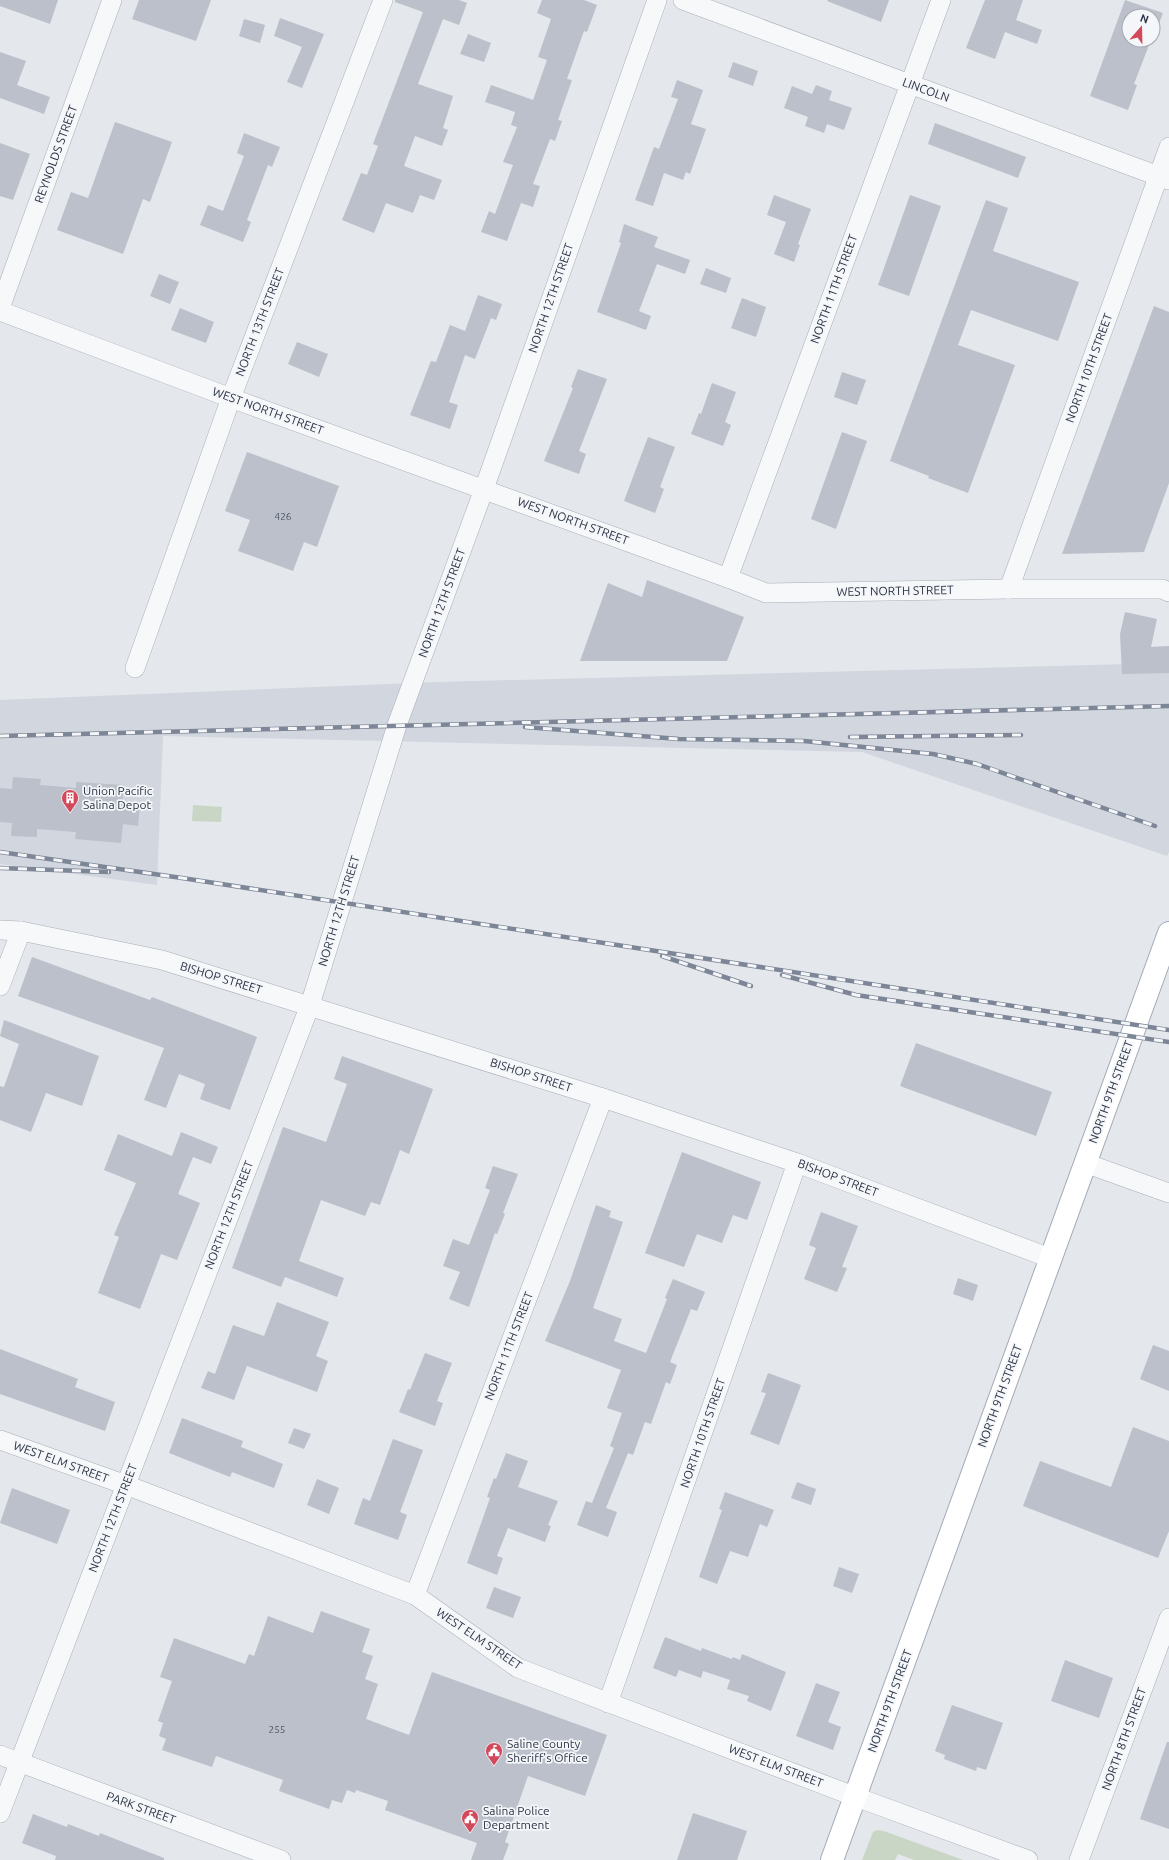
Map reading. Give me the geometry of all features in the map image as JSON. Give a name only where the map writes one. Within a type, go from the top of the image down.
[{"type":"main road","name":"NORTH 9TH STREET","points":[[832,1860],[1169,933]]},
{"type":"street","name":"REYNOLDS STREET","points":[[0,308],[112,0]]},
{"type":"street","name":"NORTH 13TH STREET","points":[[135,668],[231,398],[383,0]]},
{"type":"street","name":"NORTH 12TH STREET","points":[[0,1813],[310,1005],[397,725],[484,489],[657,0]]},
{"type":"street","name":"LINCOLN","points":[[683,0],[1164,178]]},
{"type":"street","name":"NORTH 11TH STREET","points":[[728,578],[940,0]]},
{"type":"street","name":"NORTH 10TH STREET","points":[[1009,589],[1164,178],[1169,147]]},
{"type":"street","name":"WEST NORTH STREET","points":[[0,311],[231,398],[766,593],[1009,589],[1162,589],[1169,592]]},
{"type":"street","name":"BISHOP STREET","points":[[0,930],[21,932],[162,960],[310,1005],[603,1098],[797,1163],[1050,1258]]},
{"type":"street","points":[[0,986],[21,932]]},
{"type":"street","name":"NORTH 11TH STREET","points":[[415,1595],[603,1098]]},
{"type":"street","name":"NORTH 10TH STREET","points":[[608,1703],[797,1163]]},
{"type":"street","points":[[1085,1163],[1169,1193]]},
{"type":"street","name":"WEST ELM STREET","points":[[0,1440],[126,1485],[415,1595],[518,1668],[856,1797],[1028,1860]]},
{"type":"street","name":"NORTH 8TH STREET","points":[[1079,1860],[1169,1618]]},
{"type":"street","name":"PARK STREET","points":[[0,1755],[276,1859]]},
{"type":"shaded area","points":[[1169,663],[1169,852],[1167,856],[862,752],[163,736],[157,885],[0,864],[0,700],[437,682]]},
{"type":"green space","points":[[193,805],[222,807],[221,822],[192,821]]},
{"type":"green space","points":[[877,1830],[884,1831],[963,1860],[914,1860],[898,1854],[895,1860],[862,1860],[873,1832]]},
{"type":"building","points":[[0,0],[58,0],[50,24],[0,6]]},
{"type":"building","points":[[139,0],[211,0],[196,41],[132,19]]},
{"type":"building","points":[[395,0],[459,0],[467,3],[459,25],[443,19],[418,84],[453,96],[443,128],[448,130],[442,146],[415,136],[404,166],[442,180],[434,200],[420,195],[413,213],[386,203],[374,233],[342,220],[361,173],[367,175],[378,146],[373,144],[423,12],[395,2]]},
{"type":"building","points":[[542,0],[584,0],[597,5],[587,32],[584,31],[567,79],[572,80],[558,120],[562,121],[555,141],[550,139],[533,184],[540,186],[533,207],[521,203],[507,241],[481,232],[489,211],[495,214],[513,165],[503,162],[517,127],[511,125],[515,112],[485,102],[491,85],[533,100],[547,60],[538,57],[551,19],[537,13]]},
{"type":"building","points":[[889,0],[881,22],[827,1]]},
{"type":"building","points":[[985,0],[1023,0],[1016,20],[1042,30],[1037,44],[1005,32],[995,59],[966,48]]},
{"type":"building","points":[[1125,0],[1148,8],[1122,8]]},
{"type":"building","points":[[1121,11],[1121,48],[1148,48],[1134,84],[1137,85],[1128,110],[1090,96]]},
{"type":"building","points":[[280,18],[324,34],[302,88],[287,82],[302,47],[274,36]]},
{"type":"building","points":[[244,19],[265,25],[260,43],[239,36]]},
{"type":"building","points":[[468,34],[491,43],[484,62],[460,54]]},
{"type":"building","points":[[0,52],[26,61],[17,85],[50,97],[44,114],[0,98]]},
{"type":"building","points":[[733,62],[758,71],[753,86],[728,77]]},
{"type":"building","points":[[677,80],[703,90],[691,124],[706,129],[690,174],[686,172],[683,180],[664,173],[653,206],[635,200],[654,147],[659,149],[678,99],[671,97]]},
{"type":"building","points":[[816,85],[832,91],[829,100],[852,108],[844,130],[827,124],[824,133],[805,126],[808,117],[784,108],[792,86],[812,94]]},
{"type":"building","points":[[115,122],[172,142],[150,202],[143,199],[123,254],[57,230],[71,192],[88,198]]},
{"type":"building","points":[[935,123],[1026,157],[1018,178],[928,144]]},
{"type":"building","points":[[244,133],[280,147],[272,167],[268,165],[247,220],[251,222],[243,242],[200,225],[208,205],[223,211],[244,156],[237,153]]},
{"type":"building","points":[[0,143],[30,154],[13,200],[0,196]]},
{"type":"building","points":[[774,195],[811,209],[798,244],[800,245],[794,262],[774,254],[786,222],[767,215]]},
{"type":"building","points":[[910,195],[941,206],[909,296],[878,285]]},
{"type":"building","points":[[986,200],[1008,208],[993,251],[1079,282],[1058,341],[971,310],[958,345],[1015,365],[968,493],[928,478],[929,476],[890,461]]},
{"type":"building","points":[[624,224],[658,237],[654,247],[690,260],[685,274],[657,264],[639,311],[651,316],[646,330],[597,312],[621,243],[619,242]]},
{"type":"building","points":[[706,268],[731,278],[726,293],[700,284]]},
{"type":"building","points":[[159,274],[179,282],[170,304],[150,296]]},
{"type":"building","points":[[478,295],[502,304],[496,320],[491,318],[475,359],[465,355],[449,402],[458,405],[450,429],[410,415],[431,361],[436,362],[450,325],[465,331]]},
{"type":"building","points":[[742,298],[766,307],[756,337],[731,328]]},
{"type":"building","points":[[1154,306],[1169,312],[1169,483],[1144,552],[1062,554]]},
{"type":"building","points":[[180,308],[214,322],[206,343],[171,330]]},
{"type":"building","points":[[297,342],[328,354],[319,377],[288,364]]},
{"type":"building","points":[[578,369],[607,379],[579,451],[586,454],[579,474],[544,461],[573,388],[571,387]]},
{"type":"building","points":[[842,372],[866,380],[857,405],[834,397]]},
{"type":"building","points":[[712,383],[736,392],[725,422],[731,425],[723,446],[691,434],[699,413],[701,414]]},
{"type":"building","points":[[842,432],[867,441],[836,529],[811,519]]},
{"type":"building","points":[[648,437],[675,447],[660,487],[664,489],[655,513],[624,501]]},
{"type":"building","points":[[247,452],[339,486],[317,547],[304,542],[293,571],[238,551],[250,520],[225,511]]},
{"type":"building","points":[[647,580],[744,617],[727,661],[580,661],[608,583],[642,597]]},
{"type":"building","points":[[1125,612],[1157,619],[1151,647],[1169,646],[1169,673],[1122,674],[1120,634]]},
{"type":"building","name":"Union Pacific Salina Depot","points":[[13,777],[41,779],[40,785],[76,788],[76,782],[124,785],[122,803],[140,805],[138,826],[123,824],[121,843],[75,839],[76,832],[37,829],[37,837],[11,836],[12,823],[0,822],[0,788],[12,789]]},
{"type":"building","points":[[32,957],[150,1000],[152,997],[257,1037],[230,1110],[200,1099],[205,1084],[179,1074],[166,1108],[144,1100],[164,1048],[18,996]]},
{"type":"building","points":[[4,1020],[99,1056],[82,1106],[46,1093],[31,1132],[0,1120],[0,1086],[4,1087],[19,1044],[0,1036]]},
{"type":"building","points":[[916,1043],[1052,1092],[1036,1136],[900,1086]]},
{"type":"building","points":[[342,1056],[433,1089],[409,1154],[400,1150],[380,1205],[371,1202],[365,1216],[321,1200],[299,1261],[344,1278],[337,1297],[285,1277],[281,1287],[232,1268],[283,1127],[326,1142],[347,1084],[334,1079]]},
{"type":"building","points":[[181,1132],[218,1147],[211,1164],[193,1157],[178,1194],[200,1203],[177,1260],[161,1254],[140,1309],[98,1293],[119,1237],[114,1235],[136,1183],[104,1170],[118,1134],[172,1156]]},
{"type":"building","points":[[682,1152],[761,1182],[747,1220],[733,1215],[722,1243],[697,1234],[684,1267],[645,1253]]},
{"type":"building","points":[[493,1166],[518,1174],[503,1213],[505,1214],[497,1234],[495,1233],[469,1307],[449,1299],[460,1272],[443,1266],[453,1239],[469,1245],[490,1190],[485,1188]]},
{"type":"building","points":[[596,1205],[611,1211],[609,1217],[623,1222],[593,1308],[622,1319],[614,1341],[646,1353],[667,1299],[665,1298],[673,1279],[705,1292],[697,1311],[691,1309],[670,1362],[677,1365],[670,1384],[666,1382],[651,1424],[645,1422],[633,1455],[628,1453],[606,1508],[617,1512],[608,1537],[577,1525],[586,1501],[592,1503],[614,1448],[610,1446],[622,1413],[607,1408],[621,1370],[545,1341],[570,1281]]},
{"type":"building","points":[[821,1212],[858,1226],[842,1267],[847,1268],[837,1292],[804,1279],[816,1248],[809,1245]]},
{"type":"building","points":[[958,1278],[978,1285],[973,1301],[953,1294]]},
{"type":"building","points":[[277,1302],[329,1322],[316,1356],[328,1361],[317,1392],[247,1366],[234,1400],[201,1388],[208,1371],[215,1374],[233,1325],[264,1336]]},
{"type":"building","points":[[1153,1345],[1169,1351],[1169,1391],[1140,1379]]},
{"type":"building","points":[[0,1349],[78,1379],[75,1387],[115,1402],[105,1431],[0,1394]]},
{"type":"building","points":[[425,1353],[452,1363],[437,1401],[443,1403],[435,1426],[399,1412]]},
{"type":"building","points":[[768,1373],[801,1385],[779,1445],[750,1434],[766,1393],[761,1392]]},
{"type":"building","points":[[182,1418],[243,1441],[241,1447],[283,1464],[274,1488],[232,1472],[230,1477],[169,1453]]},
{"type":"building","points":[[1133,1427],[1169,1441],[1169,1531],[1158,1558],[1023,1506],[1040,1461],[1111,1487]]},
{"type":"building","points":[[294,1428],[311,1434],[304,1449],[288,1443]]},
{"type":"building","points":[[393,1439],[423,1450],[400,1512],[407,1515],[398,1540],[354,1524],[363,1498],[370,1501]]},
{"type":"building","points":[[506,1453],[528,1461],[518,1487],[558,1501],[548,1525],[551,1526],[545,1542],[508,1528],[497,1556],[503,1558],[497,1575],[467,1563],[490,1498],[487,1497]]},
{"type":"building","points":[[317,1479],[339,1488],[329,1514],[307,1505]]},
{"type":"building","points":[[797,1482],[816,1489],[811,1505],[791,1498]]},
{"type":"building","points":[[12,1488],[70,1510],[57,1544],[0,1523]]},
{"type":"building","points":[[725,1492],[774,1510],[767,1527],[760,1524],[748,1557],[730,1551],[717,1584],[699,1577],[722,1510],[719,1509]]},
{"type":"building","points":[[839,1567],[859,1574],[852,1593],[833,1586]]},
{"type":"building","points":[[494,1587],[521,1597],[513,1618],[486,1608]]},
{"type":"building","points":[[321,1611],[370,1629],[362,1652],[373,1656],[365,1679],[378,1684],[366,1719],[409,1735],[432,1672],[607,1735],[585,1796],[528,1776],[505,1842],[509,1844],[503,1860],[471,1860],[477,1843],[385,1810],[388,1801],[356,1790],[355,1793],[347,1790],[342,1803],[332,1800],[329,1809],[279,1791],[283,1780],[216,1756],[212,1767],[162,1750],[166,1739],[159,1736],[163,1723],[158,1721],[172,1681],[160,1677],[174,1638],[245,1664],[249,1654],[254,1656],[268,1616],[313,1633]]},
{"type":"building","points":[[665,1637],[701,1651],[702,1648],[732,1659],[733,1657],[740,1660],[742,1654],[786,1672],[771,1711],[747,1701],[749,1696],[727,1689],[730,1680],[703,1671],[701,1678],[679,1670],[676,1677],[653,1668]]},
{"type":"building","points":[[1065,1660],[1113,1678],[1099,1718],[1051,1701]]},
{"type":"building","points":[[816,1683],[840,1692],[828,1722],[841,1727],[833,1750],[796,1736]]},
{"type":"building","points":[[952,1705],[1003,1723],[986,1770],[977,1767],[976,1771],[944,1759],[945,1755],[935,1751]]},
{"type":"building","points":[[1167,1742],[1169,1742],[1169,1829],[1140,1819]]},
{"type":"building","points":[[693,1813],[747,1831],[737,1860],[677,1860]]},
{"type":"building","points":[[33,1814],[67,1827],[68,1824],[99,1836],[100,1833],[164,1858],[164,1860],[55,1860],[56,1856],[22,1843]]},
{"type":"railway","points":[[0,736],[1169,706]]},
{"type":"railway","points":[[525,727],[679,739],[804,741],[933,754],[977,764],[1155,826]]},
{"type":"railway","points":[[850,737],[1021,735]]},
{"type":"railway","points":[[0,852],[182,878],[1169,1030]]},
{"type":"railway","points":[[0,868],[109,872]]},
{"type":"railway","points":[[662,956],[751,986]]},
{"type":"railway","points":[[782,975],[856,995],[1169,1042]]},
{"type":"place","name":"Union Pacific Salina Depot","points":[[70,813]]},
{"type":"place","name":"Saline County Sheriff's Office","points":[[494,1766]]},
{"type":"place","name":"Salina Police Department","points":[[470,1833]]}]
